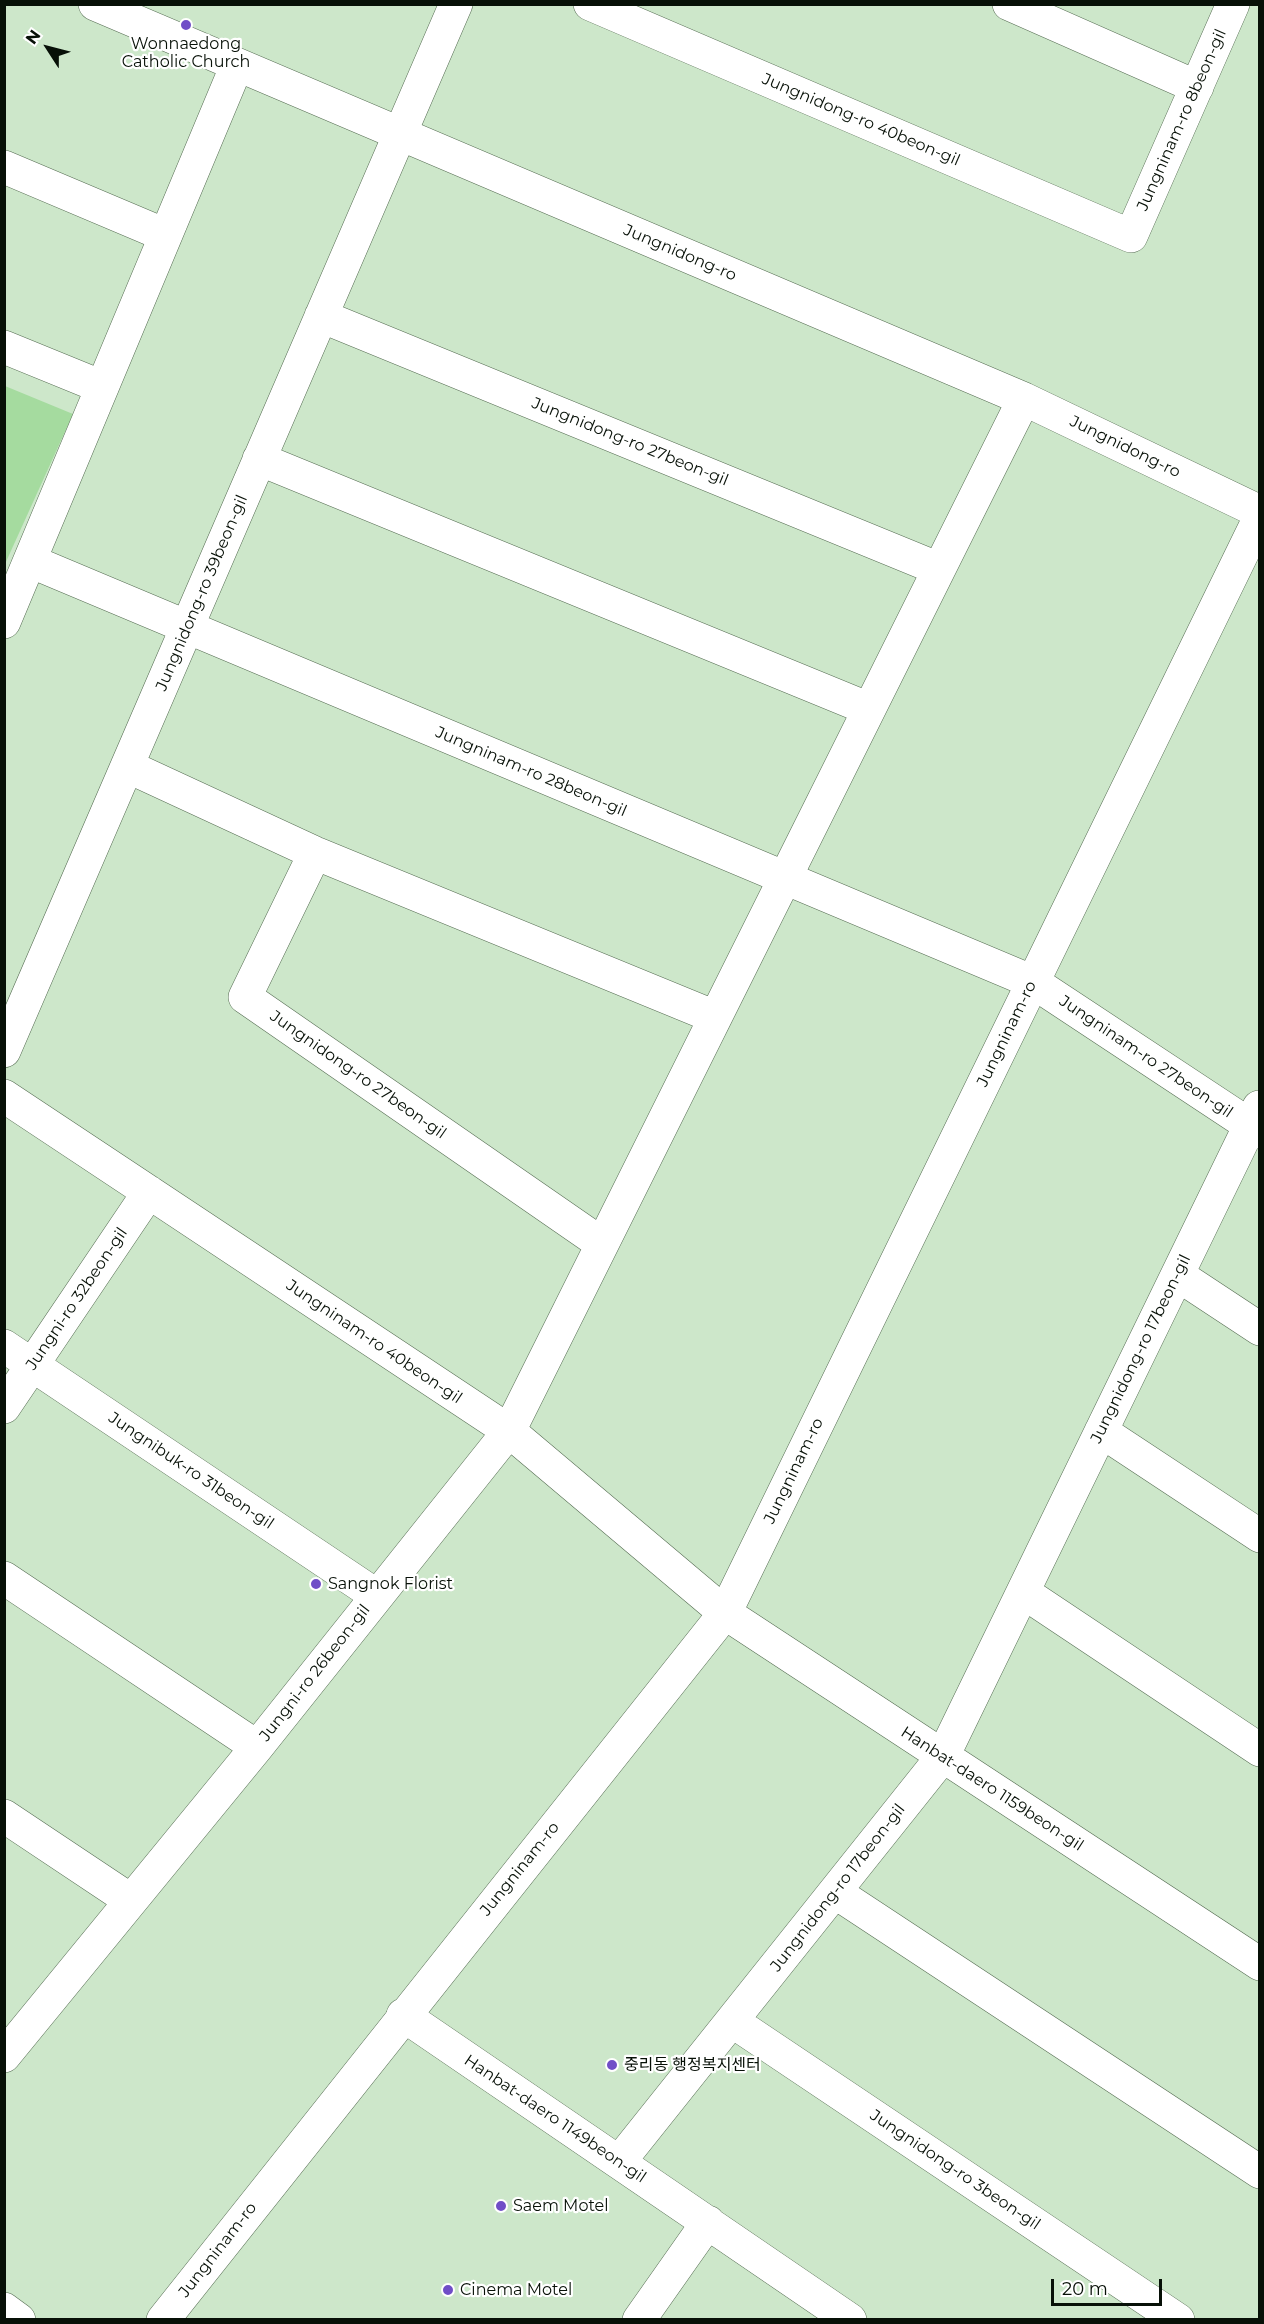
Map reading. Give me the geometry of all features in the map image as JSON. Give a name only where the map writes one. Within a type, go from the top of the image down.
[{"type":"street","name":"Jungnidong-ro","points":[[95,4],[1024,399],[1260,512]]},
{"type":"street","points":[[398,134],[456,4]]},
{"type":"street","name":"Jungnidong-ro 40beon-gil","points":[[590,4],[1131,236]]},
{"type":"street","points":[[1009,4],[1197,87]]},
{"type":"street","name":"Jungninam-ro 8beon-gil","points":[[1131,236],[1233,4]]},
{"type":"street","points":[[4,622],[237,65]]},
{"type":"street","name":"Jungnidong-ro 39beon-gil","points":[[4,1051],[398,134]]},
{"type":"street","points":[[4,167],[165,235]]},
{"type":"street","name":"Jungnidong-ro 27beon-gil","points":[[321,315],[939,569]]},
{"type":"street","points":[[4,347],[102,387]]},
{"type":"street","points":[[509,1431],[1024,399]]},
{"type":"street","points":[[259,459],[868,709]]},
{"type":"street","name":"Jungninam-ro","points":[[163,2319],[725,1613],[1260,517]]},
{"type":"street","name":"Jungninam-ro 28beon-gil","points":[[30,561],[1033,982]]},
{"type":"street","points":[[127,766],[315,853],[715,1017]]},
{"type":"street","name":"Jungnidong-ro 27beon-gil","points":[[315,853],[245,997],[602,1244]]},
{"type":"street","name":"Jungninam-ro 27beon-gil","points":[[1033,982],[1256,1121]]},
{"type":"street","name":"Jungninam-ro 40beon-gil","points":[[4,1096],[509,1431],[725,1613]]},
{"type":"street","name":"Jungnidong-ro 17beon-gil","points":[[619,2162],[943,1756],[1101,1431],[1256,1121]]},
{"type":"street","name":"Jungni-ro 32beon-gil","points":[[4,1407],[149,1192]]},
{"type":"street","points":[[1178,1275],[1260,1329]]},
{"type":"street","name":"Jungnibuk-ro 31beon-gil","points":[[4,1346],[377,1596]]},
{"type":"street","name":"Jungni-ro 26beon-gil","points":[[5,2055],[258,1747],[509,1431]]},
{"type":"street","points":[[1101,1431],[1260,1536]]},
{"type":"street","name":"Jungni-ro 26beon-gil","points":[[4,1578],[258,1747]]},
{"type":"street","points":[[1023,1592],[1260,1750]]},
{"type":"street","name":"Hanbat-daero 1159beon-gil","points":[[725,1613],[1260,1964]]},
{"type":"street","points":[[4,1816],[130,1900]]},
{"type":"street","points":[[836,1892],[1260,2172]]},
{"type":"street","name":"Hanbat-daero 1149beon-gil","points":[[403,2015],[850,2319]]},
{"type":"street","name":"Jungnidong-ro 3beon-gil","points":[[732,2021],[1178,2319]]},
{"type":"street","points":[[639,2319],[708,2222]]},
{"type":"street","points":[[4,2309],[19,2319]]},
{"type":"green space","points":[[5,386],[73,414],[5,564]]},
{"type":"place","name":"Wonnaedong Catholic Church","points":[[186,25]]},
{"type":"place","name":"Sangnok Florist","points":[[316,1584]]},
{"type":"place","name":"중리동 행정복지센터","points":[[612,2065]]},
{"type":"place","name":"Saem Motel","points":[[501,2206]]},
{"type":"place","name":"Cinema Motel","points":[[448,2290]]}]
